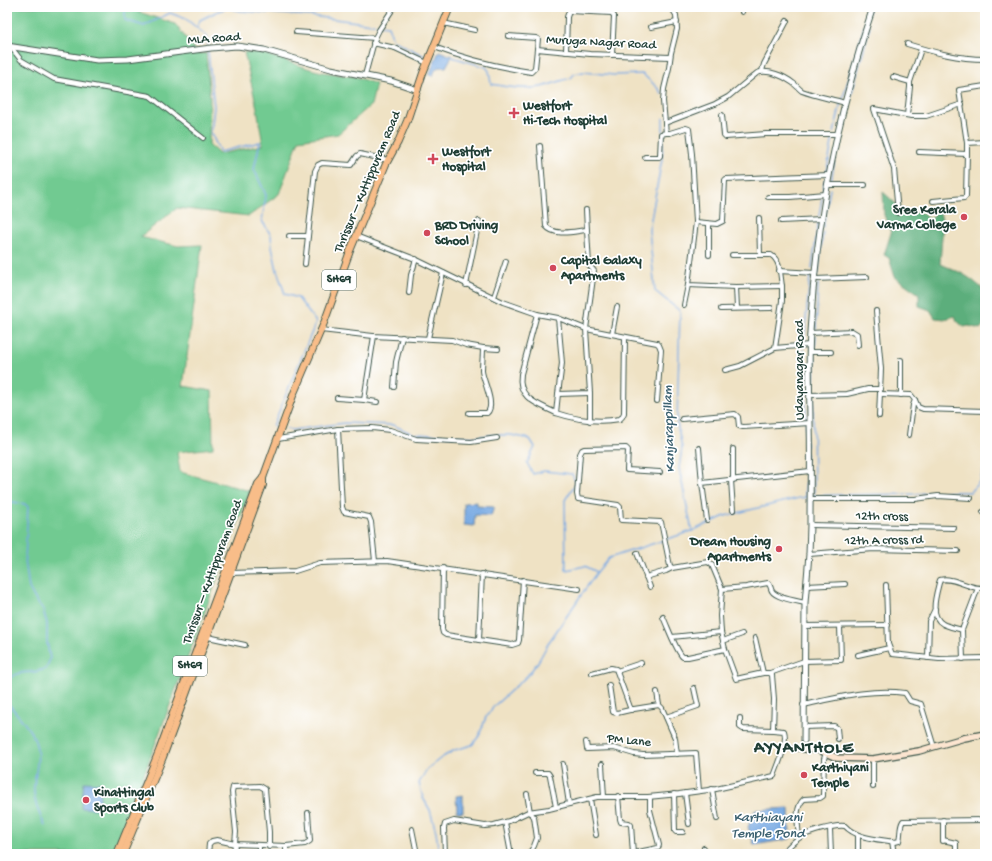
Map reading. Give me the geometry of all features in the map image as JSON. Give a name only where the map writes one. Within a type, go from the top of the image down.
[{"type":"main road","name":"Thrissur – Kuttippuram Road","points":[[117,854],[159,751],[258,484],[263,478],[294,393],[356,236],[388,160],[407,121],[428,60],[450,7]]},
{"type":"main road","name":"Thrissur – Kuttippuram Road","points":[[123,854],[163,757],[232,573],[263,485],[263,478]]},
{"type":"main road","points":[[801,749],[819,750],[838,758],[873,759],[918,751],[964,738],[985,734]]},
{"type":"street","points":[[364,75],[375,38],[394,7]]},
{"type":"street","points":[[645,157],[660,156],[664,133],[665,123],[663,95],[677,29],[676,15],[671,7]]},
{"type":"street","name":"Udayanagar Road","points":[[804,741],[803,705],[805,603],[809,554],[810,423],[813,395],[809,345],[815,273],[821,219],[829,175],[860,45],[873,7]]},
{"type":"street","points":[[566,52],[567,17],[569,9],[612,13],[614,16],[612,55]]},
{"type":"street","points":[[762,71],[768,54],[786,21]]},
{"type":"street","points":[[651,27],[677,22]]},
{"type":"street","points":[[443,23],[475,30]]},
{"type":"street","points":[[296,32],[375,38]]},
{"type":"street","points":[[508,36],[536,38],[538,39],[537,49]]},
{"type":"street","points":[[373,43],[394,48],[428,60]]},
{"type":"street","points":[[907,44],[940,54],[967,59],[985,59]]},
{"type":"street","points":[[8,46],[21,60],[54,80],[150,96],[203,138]]},
{"type":"street","name":"MLA Road","points":[[8,46],[97,60],[128,59],[237,46],[264,50],[325,68],[391,81],[418,90]]},
{"type":"street","name":"Muruga Nagar Road","points":[[434,47],[466,59],[532,72],[535,68],[537,49],[612,55],[670,57]]},
{"type":"street","points":[[907,115],[910,82],[921,49]]},
{"type":"street","points":[[665,123],[715,104],[728,96],[757,73],[762,71],[773,73],[785,78],[794,83],[801,90],[845,103]]},
{"type":"street","points":[[893,76],[910,82]]},
{"type":"street","points":[[933,201],[964,198],[966,196],[967,143],[959,90],[985,86]]},
{"type":"street","points":[[898,213],[894,169],[874,109],[907,115],[926,116],[962,104]]},
{"type":"street","points":[[722,115],[724,135],[726,137],[766,134],[838,134]]},
{"type":"street","points":[[664,133],[670,133],[686,128],[689,130],[692,154],[696,222],[684,305]]},
{"type":"street","points":[[967,143],[985,142]]},
{"type":"street","points":[[540,146],[546,226],[549,231],[555,232],[587,230]]},
{"type":"street","points":[[919,152],[967,154]]},
{"type":"street","points":[[305,264],[315,171],[318,165],[322,163],[351,165],[360,154],[388,160]]},
{"type":"street","points":[[696,222],[719,224],[723,221],[726,179],[829,175]]},
{"type":"street","points":[[827,185],[865,186]]},
{"type":"street","points":[[768,197],[826,194]]},
{"type":"street","points":[[586,210],[589,266],[594,271],[586,329],[590,393],[590,421]]},
{"type":"street","points":[[759,218],[760,255]]},
{"type":"street","points":[[781,221],[821,219]]},
{"type":"street","points":[[466,284],[479,221]]},
{"type":"street","points":[[709,224],[709,255]]},
{"type":"street","points":[[289,236],[308,236]]},
{"type":"street","points":[[356,236],[416,259],[494,298],[537,314],[558,318],[586,329],[657,343],[660,350],[657,401]]},
{"type":"street","points":[[732,255],[771,255],[774,257],[779,266],[782,286],[782,301],[775,348]]},
{"type":"street","points":[[409,293],[411,275],[416,259]]},
{"type":"street","points":[[494,298],[506,261]]},
{"type":"street","points":[[780,271],[815,273]]},
{"type":"street","points":[[428,338],[443,273]]},
{"type":"street","points":[[815,279],[867,277]]},
{"type":"street","points":[[688,285],[736,287],[782,286]]},
{"type":"street","points":[[736,287],[737,308]]},
{"type":"street","points":[[612,334],[617,307]]},
{"type":"street","points":[[721,308],[771,308]]},
{"type":"street","points":[[876,311],[881,364],[880,416]]},
{"type":"street","points":[[537,314],[521,374],[520,384],[525,395],[530,400],[556,413],[574,418],[590,421],[609,421],[622,417],[624,413],[625,337]]},
{"type":"street","points":[[556,413],[562,363],[558,318]]},
{"type":"street","points":[[320,330],[374,336],[452,340],[466,345],[498,349]]},
{"type":"street","points":[[810,333],[852,331],[856,334],[858,345]]},
{"type":"street","points":[[364,400],[374,336]]},
{"type":"street","points":[[394,387],[396,362],[402,337]]},
{"type":"street","points":[[725,370],[740,366],[775,348],[809,345]]},
{"type":"street","points":[[469,413],[488,412],[490,408],[490,400],[482,373],[483,348]]},
{"type":"street","points":[[810,352],[831,352]]},
{"type":"street","points":[[901,360],[901,394]]},
{"type":"street","points":[[813,395],[847,394],[868,389],[881,388]]},
{"type":"street","points":[[558,394],[590,393]]},
{"type":"street","points":[[881,394],[911,395],[918,406],[923,409],[985,411]]},
{"type":"street","points":[[338,398],[377,402]]},
{"type":"street","points":[[909,435],[915,400]]},
{"type":"street","points":[[682,418],[735,414],[738,417],[739,426],[743,427],[810,423]]},
{"type":"street","points":[[278,439],[338,429],[372,428],[390,430],[416,439],[471,442],[496,438]]},
{"type":"street","points":[[338,429],[342,507],[344,512],[368,517],[371,522],[375,561]]},
{"type":"street","points":[[660,472],[627,470],[628,450],[626,448],[584,449],[580,454],[577,494],[579,500],[618,505],[620,507],[621,520],[661,522],[670,566],[672,568]]},
{"type":"street","points":[[699,448],[707,520]]},
{"type":"street","points":[[732,510],[733,449]]},
{"type":"street","points":[[702,483],[810,471]]},
{"type":"street","points":[[810,498],[915,499],[938,496],[971,498]]},
{"type":"street","name":"12th cross","points":[[810,525],[954,528]]},
{"type":"street","name":"12th A cross rd","points":[[809,554],[874,549],[958,551]]},
{"type":"street","points":[[637,553],[650,587]]},
{"type":"street","points":[[232,573],[296,571],[320,563],[387,561],[579,589]]},
{"type":"street","points":[[646,577],[672,568],[708,562],[710,563],[722,589],[720,616],[721,632],[725,649],[736,679],[763,673],[770,673],[804,661],[841,660],[840,626]]},
{"type":"street","points":[[443,568],[442,633],[446,635],[479,640],[512,644],[518,643],[523,580]]},
{"type":"street","points":[[479,640],[482,574]]},
{"type":"street","points":[[962,630],[942,623],[936,616],[935,601],[940,580],[948,579],[981,589],[985,587]]},
{"type":"street","points":[[722,589],[768,583],[772,591],[776,594],[805,603]]},
{"type":"street","points":[[806,586],[845,584]]},
{"type":"street","points":[[886,585],[889,648],[892,654],[928,658],[985,658]]},
{"type":"street","points":[[963,659],[962,630],[978,588]]},
{"type":"street","points":[[928,658],[929,621],[935,609]]},
{"type":"street","points":[[662,617],[677,650],[683,657],[688,658],[725,649]]},
{"type":"street","points":[[805,626],[888,625]]},
{"type":"street","points":[[672,637],[721,632]]},
{"type":"street","points":[[723,641],[742,634]]},
{"type":"street","points":[[208,637],[245,645]]},
{"type":"street","points":[[755,638],[763,673]]},
{"type":"street","points":[[858,655],[889,648]]},
{"type":"street","points":[[617,671],[641,663]]},
{"type":"street","points":[[592,673],[615,668],[631,710]]},
{"type":"street","points":[[770,673],[772,675],[774,699],[773,730]]},
{"type":"street","name":"PM Lane","points":[[609,685],[614,712],[617,714],[659,705]]},
{"type":"street","points":[[666,718],[698,706],[694,688]]},
{"type":"street","points":[[656,692],[659,705],[662,708],[675,738],[677,754]]},
{"type":"street","points":[[803,705],[837,697],[867,694],[905,693],[910,701],[921,704],[934,746]]},
{"type":"street","points":[[445,854],[444,828],[445,824],[448,822],[460,821],[485,826],[505,822],[530,812],[590,799],[618,796],[650,797],[685,793],[774,776],[783,748],[785,735],[784,731],[743,729],[740,727],[740,718]]},
{"type":"street","points":[[804,726],[834,726],[837,728],[838,739]]},
{"type":"street","points":[[783,748],[801,749],[804,741],[811,749]]},
{"type":"street","name":"PM Lane","points":[[586,742],[587,749],[614,748],[643,755],[696,753],[699,791]]},
{"type":"street","points":[[799,837],[799,805],[804,799],[820,798],[823,796],[824,759],[826,753]]},
{"type":"street","points":[[873,759],[873,787]]},
{"type":"street","points":[[563,764],[569,804]]},
{"type":"street","points":[[602,764],[604,797]]},
{"type":"street","points":[[535,773],[548,773],[550,776],[556,807]]},
{"type":"street","points":[[234,854],[236,832],[232,789],[235,787],[263,787],[265,792],[269,832],[269,847]]},
{"type":"street","points":[[712,789],[717,819]]},
{"type":"street","points":[[685,793],[689,824]]},
{"type":"street","points":[[527,794],[530,812],[534,817],[537,838],[529,854]]},
{"type":"street","points":[[674,794],[675,831],[683,832]]},
{"type":"street","points":[[618,796],[620,819],[622,822],[629,823],[631,825],[633,853],[658,848],[659,845],[650,810],[650,797]]},
{"type":"street","points":[[590,799],[596,835]]},
{"type":"street","points":[[208,854],[209,844],[212,841],[217,840],[235,844],[269,847],[305,844],[310,841],[308,812]]},
{"type":"street","points":[[943,820],[943,840],[956,843],[956,854]]},
{"type":"street","points":[[782,854],[799,837],[838,826],[845,826],[851,832],[858,835],[899,841],[903,821],[985,820]]},
{"type":"street","points":[[505,822],[511,854]]},
{"type":"street","points":[[830,828],[831,854]]},
{"type":"street","points":[[412,829],[417,854]]},
{"type":"street","points":[[858,835],[858,854]]},
{"type":"street","points":[[892,841],[894,854]]},
{"type":"street","points":[[259,846],[259,854]]},
{"type":"street","points":[[286,846],[286,854]]},
{"type":"street","points":[[704,848],[707,854]]},
{"type":"green space","points":[[7,7],[133,7],[139,12],[175,24],[198,54],[206,53],[210,98],[209,145],[219,154],[263,145],[257,108],[244,52],[265,54],[310,69],[356,77],[376,84],[371,105],[338,134],[299,140],[279,194],[249,216],[177,208],[140,237],[178,246],[202,245],[183,386],[212,391],[213,448],[177,452],[180,472],[250,491],[116,849],[71,854],[7,854]]},
{"type":"green space","points":[[883,192],[903,210],[922,213],[930,219],[939,209],[943,223],[940,264],[954,269],[964,275],[985,291],[985,324],[980,329],[969,326],[964,327],[957,321],[955,316],[945,319],[935,318],[930,310],[919,306],[919,294],[895,277],[889,258],[884,255],[891,233],[884,215]]},
{"type":"water","points":[[439,51],[452,56],[446,67],[437,68],[433,76],[429,75]]},
{"type":"water","points":[[477,502],[477,506],[494,507],[491,516],[475,515],[474,526],[464,525],[464,503]]},
{"type":"water","points":[[84,782],[101,783],[99,809],[81,808]]},
{"type":"water","points":[[463,795],[463,812],[457,812],[456,796]]},
{"type":"water","name":"Karthiayani Temple Pond","points":[[789,808],[790,839],[754,845],[748,827],[755,810]]},
{"type":"waterway","points":[[125,7],[125,20],[144,26],[170,13],[186,19],[207,36],[208,45]]},
{"type":"waterway","points":[[842,101],[870,7]]},
{"type":"waterway","points":[[197,28],[200,20],[228,8],[241,11],[311,16],[388,26],[393,40],[428,58]]},
{"type":"waterway","points":[[841,132],[870,26]]},
{"type":"waterway","points":[[208,51],[214,107],[211,133],[220,152],[260,142],[254,169],[266,195],[262,221],[271,235],[277,270],[285,294],[298,298],[316,322],[273,426],[278,427]]},
{"type":"waterway","points":[[452,57],[486,67],[489,71],[491,84],[509,87],[535,88],[571,78],[574,74],[583,72],[614,75],[643,74],[659,89],[662,94]]},
{"type":"waterway","points":[[834,133],[841,102]]},
{"type":"waterway","name":"Kanjarappillam","points":[[439,854],[436,832],[430,810],[423,798],[419,783],[427,769],[441,758],[455,750],[472,745],[479,736],[486,717],[494,706],[527,676],[538,662],[549,642],[597,572],[609,558],[692,531],[679,468],[682,448],[677,423],[680,311],[655,291],[649,230],[662,159],[663,118]]},
{"type":"waterway","points":[[826,175],[833,137]]},
{"type":"waterway","points":[[831,181],[835,158]]},
{"type":"waterway","points":[[823,190],[825,179]]},
{"type":"waterway","points":[[823,227],[830,189]]},
{"type":"waterway","points":[[819,216],[822,198]]},
{"type":"waterway","points":[[812,269],[818,223]]},
{"type":"waterway","points":[[818,275],[823,232]]},
{"type":"waterway","points":[[804,341],[810,276]]},
{"type":"waterway","points":[[816,329],[818,283]]},
{"type":"waterway","points":[[815,348],[816,336]]},
{"type":"waterway","points":[[804,349],[806,423]]},
{"type":"waterway","points":[[814,496],[813,396],[815,356]]},
{"type":"waterway","points":[[286,429],[292,430],[345,423],[393,425],[413,434],[475,437],[511,435],[530,439],[535,447],[527,463],[533,474],[544,471],[572,474],[576,483],[565,500],[566,570],[585,566],[597,572]]},
{"type":"waterway","points":[[806,425],[806,468]]},
{"type":"waterway","points":[[812,496],[970,492],[980,481],[985,465]]},
{"type":"waterway","points":[[805,497],[806,475]]},
{"type":"waterway","points":[[692,531],[725,516],[799,498],[809,497]]},
{"type":"waterway","points":[[7,501],[25,504],[28,507],[25,560],[29,588],[43,610],[47,623],[47,642],[50,659],[46,669],[14,675],[7,683]]},
{"type":"waterway","points":[[7,697],[8,703],[30,731],[37,747],[38,758],[34,797],[45,826]]},
{"type":"place","name":"Westfort Hi-Tech Hospital","points":[[514,113]]},
{"type":"place","name":"Westfort Hospital","points":[[433,159]]},
{"type":"place","name":"Sree Kerala Varma College","points":[[964,217]]},
{"type":"place","name":"BRD Driving School","points":[[427,233]]},
{"type":"place","name":"Capital Galaxy Apartments","points":[[553,268]]},
{"type":"place","name":"Dream Housing Apartments","points":[[779,549]]},
{"type":"place","name":"Karthiyani Temple","points":[[804,775]]},
{"type":"place","name":"Kinattingal Sports Club","points":[[86,800]]},
{"type":"district","name":"AYYANTHOLE","points":[[804,749]]}]
